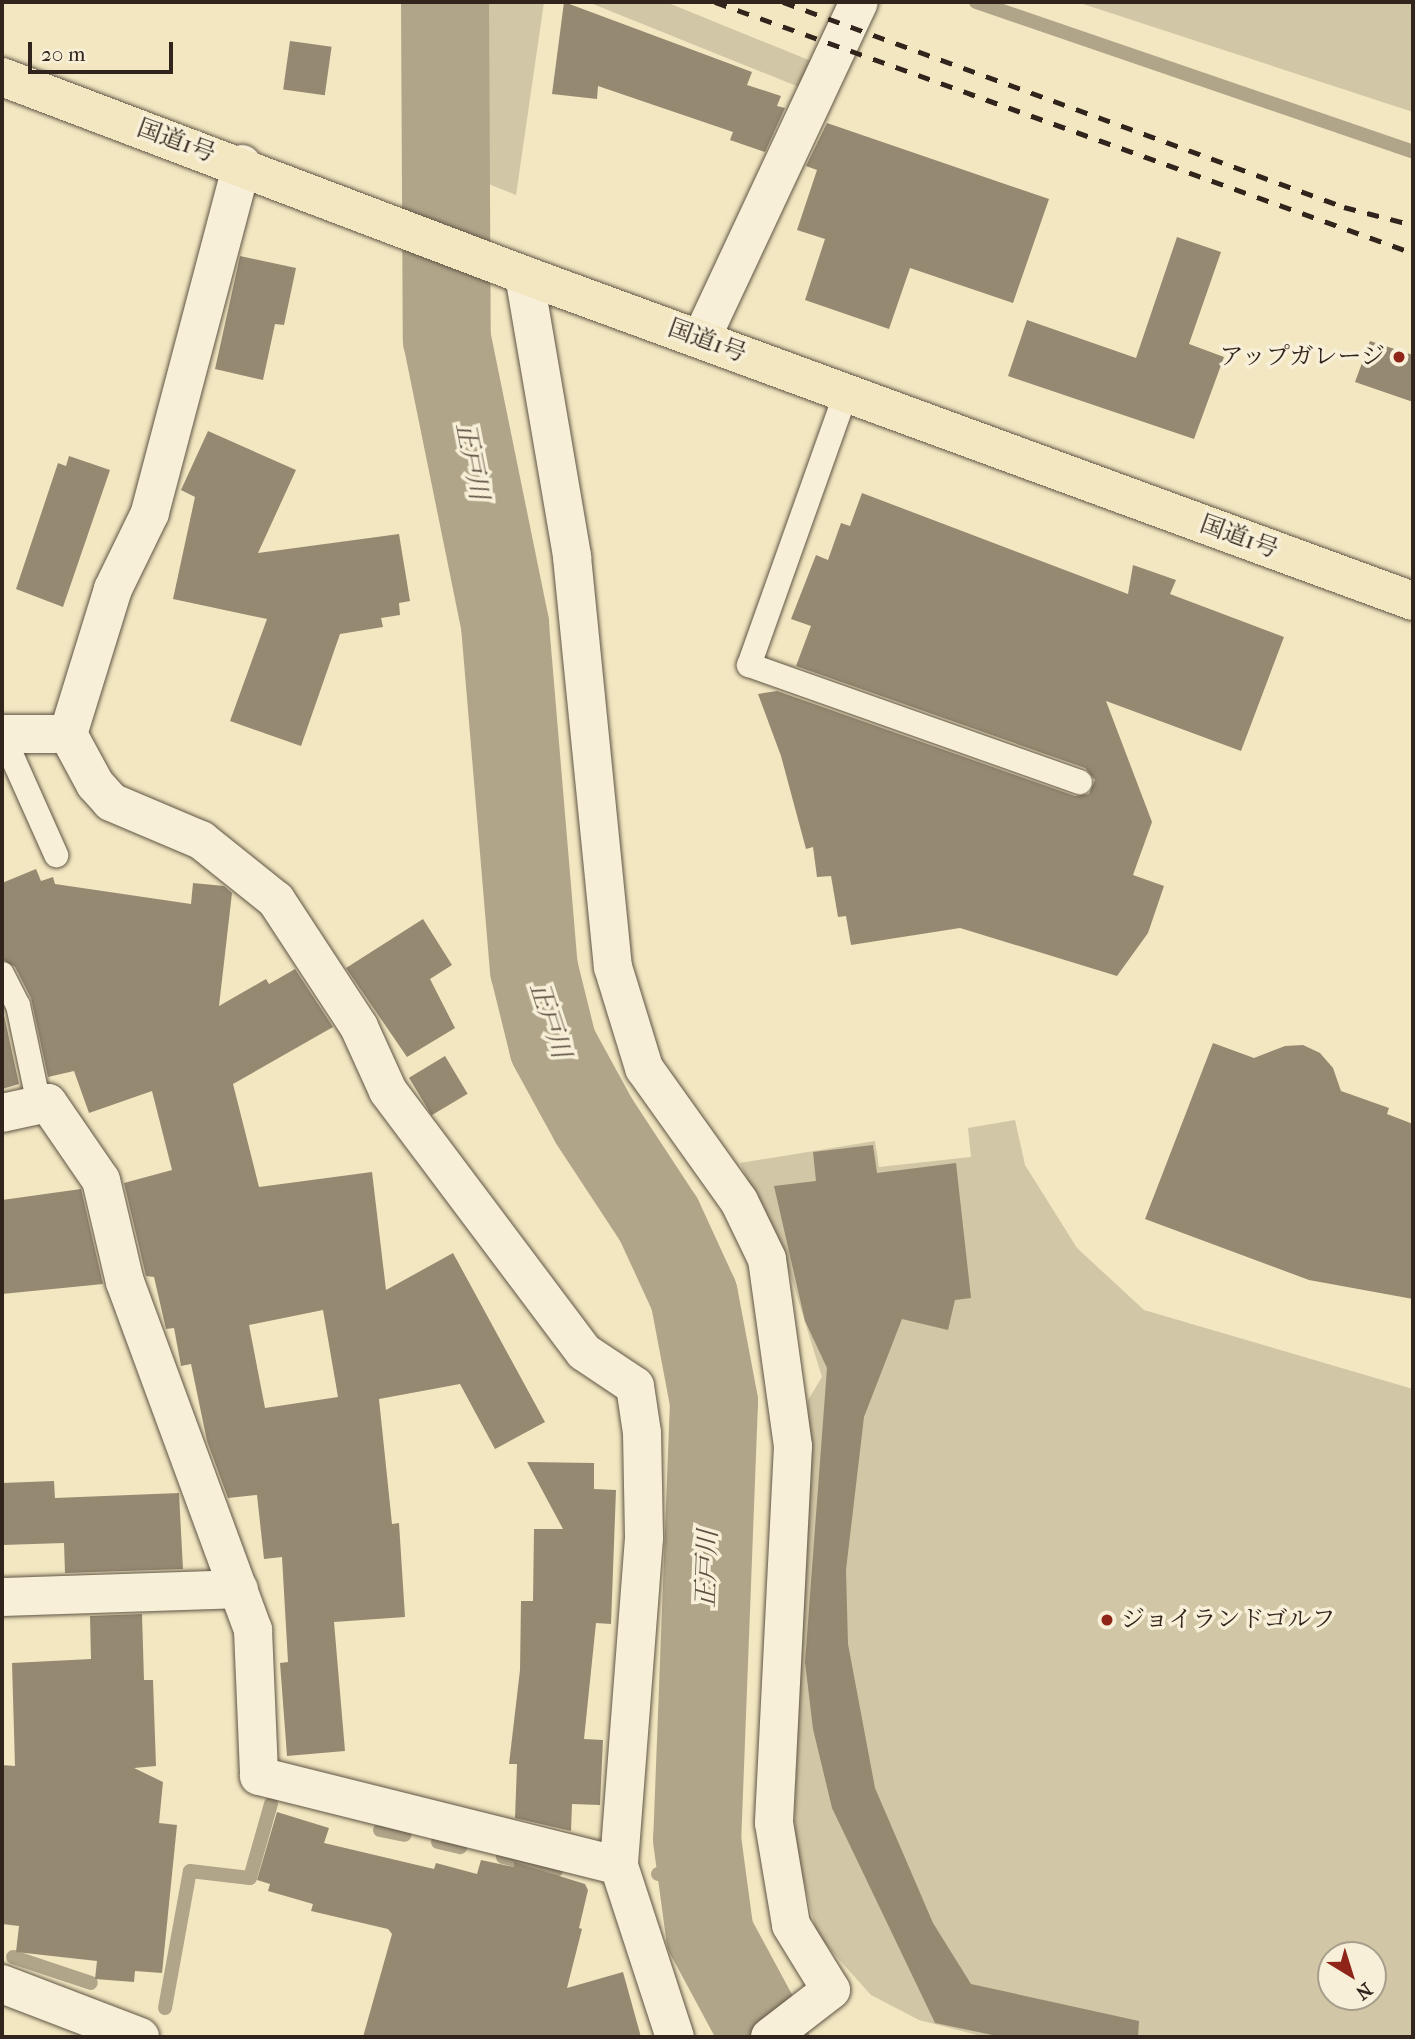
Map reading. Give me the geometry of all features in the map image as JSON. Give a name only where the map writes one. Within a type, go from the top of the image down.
[{"type":"highway","name":"国道1号","points":[[2,77],[242,164],[513,270],[1413,601]]},
{"type":"street","points":[[701,339],[859,2]]},
{"type":"street","points":[[242,164],[150,513],[113,589],[68,734],[95,784],[111,802],[201,840],[276,900],[359,1027],[388,1091],[584,1352],[635,1386],[642,1433],[644,1538],[619,1866],[675,2037]]},
{"type":"street","points":[[513,270],[572,557],[613,967],[644,1068],[739,1201],[767,1259],[793,1446],[774,1823],[791,1925],[831,1990],[770,2037]]},
{"type":"street","points":[[2,734],[68,734]]},
{"type":"street","points":[[2,1113],[48,1103],[101,1180],[125,1282],[253,1630],[259,1776],[619,1866]]},
{"type":"street","points":[[2,1597],[239,1589]]},
{"type":"street","points":[[2,1984],[140,2037]]},
{"type":"lane","points":[[846,393],[749,665],[1080,782]]},
{"type":"lane","points":[[2,734],[56,855]]},
{"type":"lane","points":[[2,974],[18,1005],[39,1105]]},
{"type":"shaded area","points":[[477,2],[544,2],[516,195],[486,183]]},
{"type":"shaded area","points":[[588,2],[666,2],[811,61],[799,87]]},
{"type":"shaded area","points":[[1077,2],[1413,2],[1413,112]]},
{"type":"shaded area","name":"ジョイランドゴルフ","points":[[1015,1120],[1025,1165],[1077,1248],[1144,1310],[1413,1389],[1413,2037],[985,2037],[919,2020],[871,1995],[817,1935],[794,1840],[808,1400],[822,1377],[787,1264],[740,1163],[875,1141],[879,1167],[971,1157],[968,1128]]},
{"type":"building","points":[[564,2],[752,72],[747,85],[781,96],[777,106],[785,108],[765,152],[730,140],[733,132],[598,86],[597,99],[552,94]]},
{"type":"building","points":[[290,41],[332,47],[325,95],[283,90]]},
{"type":"building","points":[[827,123],[1049,199],[1013,303],[910,268],[889,329],[805,300],[825,239],[797,230],[817,170],[806,166]]},
{"type":"building","points":[[1177,237],[1221,252],[1189,344],[1224,357],[1194,439],[1008,376],[1027,320],[1136,358]]},
{"type":"building","points":[[240,256],[296,268],[284,325],[275,324],[263,380],[215,369]]},
{"type":"building","name":"アップガレージ","points":[[1370,341],[1413,355],[1413,402],[1355,382]]},
{"type":"building","points":[[208,431],[296,470],[258,553],[399,534],[410,601],[399,603],[400,615],[381,618],[383,627],[340,634],[301,746],[230,721],[267,619],[173,599],[195,497],[181,490]]},
{"type":"building","points":[[69,456],[110,470],[63,607],[16,589],[58,463],[66,466]]},
{"type":"building","points":[[862,493],[1128,594],[1133,565],[1176,580],[1170,594],[1284,637],[1241,751],[1106,701],[1152,822],[1133,875],[1164,886],[1148,933],[1117,976],[960,928],[851,945],[846,916],[838,917],[831,876],[817,877],[813,847],[806,849],[781,756],[758,694],[777,691],[1075,796],[1089,794],[1095,780],[1085,768],[796,666],[811,626],[791,619],[816,555],[828,560],[841,523],[850,526]]},
{"type":"building","points":[[36,869],[41,881],[53,877],[55,884],[191,904],[193,883],[224,886],[232,893],[219,1006],[266,979],[269,984],[295,969],[333,1027],[233,1084],[259,1187],[372,1172],[386,1290],[453,1253],[545,1422],[495,1449],[460,1384],[379,1399],[392,1524],[399,1523],[405,1617],[334,1622],[345,1751],[287,1756],[280,1663],[288,1662],[282,1557],[264,1559],[257,1495],[228,1498],[207,1441],[191,1364],[181,1366],[174,1328],[166,1329],[154,1277],[146,1276],[124,1183],[172,1170],[152,1091],[89,1113],[74,1071],[48,1077],[31,998],[15,967],[2,959],[2,883]],"holes":[[[323,1310],[338,1397],[265,1408],[249,1325]]]},
{"type":"building","points":[[423,919],[452,965],[430,979],[455,1028],[407,1057],[346,968]]},
{"type":"building","points":[[2,1006],[19,1084],[2,1089]]},
{"type":"building","points":[[1213,1043],[1254,1058],[1285,1046],[1303,1045],[1320,1053],[1333,1068],[1341,1091],[1389,1108],[1387,1114],[1413,1124],[1413,1299],[1309,1280],[1145,1219]]},
{"type":"building","points":[[445,1056],[468,1094],[432,1115],[409,1078]]},
{"type":"building","points":[[873,1145],[877,1173],[956,1163],[971,1298],[955,1300],[948,1330],[902,1319],[864,1417],[846,1570],[848,1644],[875,1788],[933,1923],[971,1984],[1139,2021],[1138,2037],[1002,2037],[935,2023],[832,1808],[813,1729],[805,1662],[827,1368],[805,1321],[774,1186],[816,1181],[813,1152]]},
{"type":"building","points":[[81,1189],[103,1284],[2,1294],[2,1200]]},
{"type":"building","points":[[527,1462],[594,1463],[594,1489],[616,1490],[611,1624],[596,1623],[584,1739],[603,1740],[600,1805],[572,1804],[571,1831],[515,1818],[517,1764],[509,1764],[520,1670],[521,1601],[533,1601],[534,1529],[563,1529]]},
{"type":"building","points":[[54,1481],[55,1498],[179,1493],[183,1569],[65,1573],[64,1543],[2,1545],[2,1483]]},
{"type":"building","points":[[142,1614],[144,1680],[153,1680],[156,1766],[134,1768],[163,1782],[159,1823],[177,1825],[162,1973],[135,1971],[134,1982],[95,1979],[97,1961],[16,1952],[19,1926],[2,1924],[2,1765],[15,1766],[12,1663],[91,1659],[90,1616]]},
{"type":"building","points":[[277,1812],[329,1828],[324,1843],[434,1869],[436,1863],[477,1874],[481,1860],[514,1867],[514,1862],[585,1884],[588,1890],[579,1928],[582,1929],[567,1988],[623,1972],[641,2037],[363,2037],[392,1934],[388,1929],[311,1911],[313,1904],[268,1891],[270,1884],[257,1880]]},
{"type":"waterway","name":"正戸川","points":[[445,2],[447,339],[505,625],[534,969],[553,1046],[594,1121],[659,1220],[694,1296],[714,1402],[697,1839],[710,1935],[765,2037]]},
{"type":"waterway","points":[[976,2],[1413,152]]},
{"type":"waterway","points":[[165,2008],[190,1871],[250,1878],[271,1804]]},
{"type":"waterway","points":[[380,1830],[405,1835]]},
{"type":"waterway","points":[[438,1842],[460,1847]]},
{"type":"waterway","points":[[503,1857],[556,1870]]},
{"type":"waterway","points":[[658,1874],[701,1871]]},
{"type":"waterway","points":[[13,1957],[91,1983]]},
{"type":"railway","points":[[715,2],[1413,253]]},
{"type":"railway","points":[[783,2],[1344,207],[1413,225]]},
{"type":"place","name":"アップガレージ","points":[[1399,357]]},
{"type":"place","name":"ジョイランドゴルフ","points":[[1107,1620]]}]
